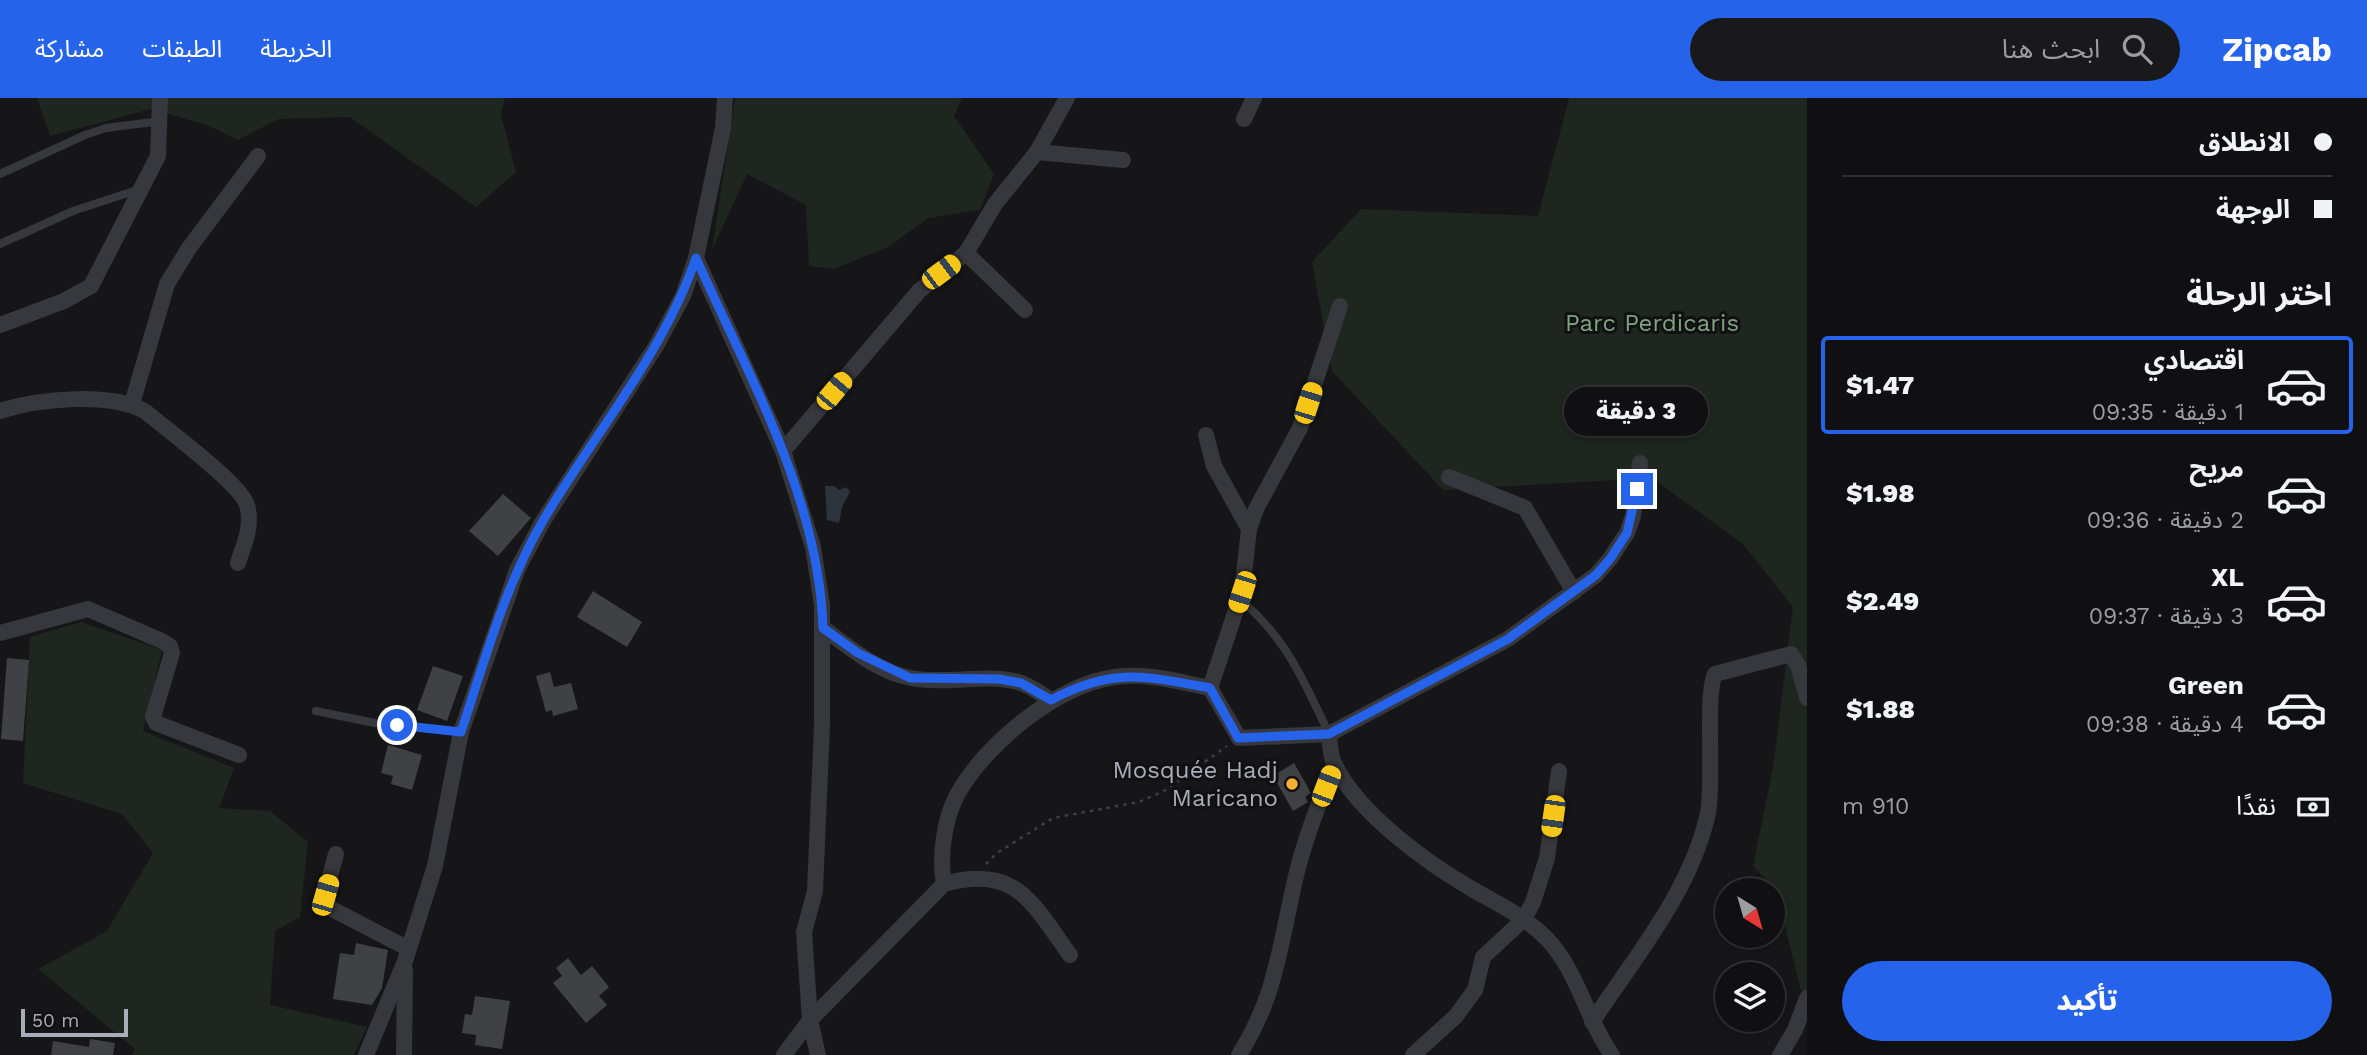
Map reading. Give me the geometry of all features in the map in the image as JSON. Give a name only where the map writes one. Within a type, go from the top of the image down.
[{"type":"street","points":[[0,325],[64,301],[91,286],[158,156],[160,98]]},
{"type":"street","points":[[366,1055],[406,955],[435,866],[461,732],[517,570],[543,521],[656,346],[683,296],[696,258],[723,128],[725,98]]},
{"type":"street","points":[[783,451],[919,291],[966,253],[995,204],[1037,152],[1067,98]]},
{"type":"street","points":[[1244,119],[1254,98]]},
{"type":"street","points":[[1037,152],[1123,159]]},
{"type":"street","points":[[132,404],[167,284],[189,248],[258,156]]},
{"type":"street","points":[[966,253],[1025,310]]},
{"type":"street","points":[[696,258],[783,451],[813,547],[823,628],[815,891],[804,932],[810,1020],[818,1055]]},
{"type":"street","points":[[1340,306],[1300,428],[1262,498],[1249,529],[1242,592],[1210,688],[1238,738],[1329,734],[1496,645],[1574,592],[1610,559],[1627,533],[1633,516],[1640,463]]},
{"type":"street","points":[[0,411],[53,400],[132,404],[232,484],[245,499],[249,531],[238,564]]},
{"type":"street","points":[[1206,435],[1214,466],[1249,529]]},
{"type":"street","points":[[1449,477],[1525,508],[1574,592]]},
{"type":"street","points":[[0,633],[88,609],[162,640],[170,646],[172,653],[153,717],[156,723],[239,755]]},
{"type":"street","points":[[823,628],[858,653],[910,678],[999,679],[1021,683],[1051,700]]},
{"type":"street","points":[[1592,1022],[1670,905],[1695,854],[1710,796],[1715,674],[1791,654],[1798,665],[1807,698]]},
{"type":"street","points":[[944,884],[942,862],[945,840],[956,798],[974,770],[1051,700],[1100,681],[1130,675],[1210,688]]},
{"type":"street","points":[[1329,734],[1334,764],[1362,801],[1420,856],[1524,919],[1559,954],[1592,1022],[1612,1055]]},
{"type":"street","points":[[1239,1055],[1270,996],[1296,875],[1312,819],[1334,764]]},
{"type":"street","points":[[1413,1055],[1456,1016],[1475,990],[1483,957],[1524,919],[1544,872],[1559,771]]},
{"type":"street","points":[[336,855],[325,895],[330,908],[406,955]]},
{"type":"street","points":[[784,1055],[810,1020],[944,884],[974,876],[1018,890],[1038,910],[1070,956]]},
{"type":"street","points":[[404,1055],[406,955]]},
{"type":"street","points":[[1780,1055],[1795,1030],[1807,998]]},
{"type":"lane","points":[[0,174],[106,128],[161,121]]},
{"type":"lane","points":[[0,244],[73,211],[143,188]]},
{"type":"lane","points":[[1242,592],[1244,603],[1275,631],[1297,668],[1329,734]]},
{"type":"lane","points":[[316,711],[375,723],[461,732]]},
{"type":"path","points":[[974,876],[997,853],[1053,818],[1139,802],[1164,791],[1238,738]]},
{"type":"green space","points":[[37,98],[505,98],[501,114],[516,172],[476,207],[350,117],[279,119],[238,140],[207,125],[151,109],[50,136]]},
{"type":"green space","points":[[735,98],[962,98],[954,116],[994,174],[980,210],[928,218],[890,246],[834,269],[809,266],[806,205],[747,174],[712,250]]},
{"type":"green space","name":"Parc Perdicaris","points":[[1569,98],[1807,98],[1807,1015],[1785,926],[1785,878],[1764,878],[1753,866],[1773,768],[1793,607],[1743,544],[1652,478],[1443,490],[1332,371],[1312,262],[1361,209],[1538,216]]},
{"type":"green space","points":[[81,622],[162,650],[143,731],[234,768],[219,808],[270,811],[308,842],[300,917],[275,931],[270,1005],[367,1027],[354,1055],[132,1055],[135,1049],[38,969],[107,931],[153,853],[122,814],[23,783],[30,637]]},
{"type":"shaded area","points":[[825,486],[834,486],[839,490],[846,487],[850,492],[842,507],[839,523],[827,520]]},
{"type":"building","points":[[503,494],[531,518],[498,556],[469,531]]},
{"type":"building","points":[[593,591],[642,622],[627,647],[577,617]]},
{"type":"building","points":[[7,658],[29,660],[23,741],[1,739]]},
{"type":"building","points":[[433,666],[463,676],[447,721],[417,710]]},
{"type":"building","points":[[550,672],[554,687],[571,683],[578,709],[553,716],[552,710],[546,712],[536,676]]},
{"type":"building","points":[[388,745],[422,755],[412,790],[391,784],[393,776],[381,773]]},
{"type":"building","name":"Mosquée Hadj Maricano","points":[[1294,763],[1311,793],[1305,797],[1308,802],[1293,811],[1273,776]]},
{"type":"building","points":[[356,943],[388,950],[382,988],[372,1005],[333,999],[340,953],[354,955]]},
{"type":"building","points":[[568,958],[581,975],[592,966],[609,987],[599,996],[607,1005],[586,1023],[553,983],[562,976],[556,968]]},
{"type":"building","points":[[475,996],[510,1001],[502,1049],[475,1045],[476,1035],[462,1033],[465,1014],[472,1015]]},
{"type":"building","points":[[90,1039],[115,1043],[113,1055],[51,1055],[53,1041],[89,1047]]},
{"type":"place","name":"Mosquée Hadj Maricano","points":[[1292,784]]},
{"type":"route","points":[[397,725],[461,732],[517,570],[543,521],[656,346],[683,296],[696,258],[783,451],[813,547],[821,589],[823,628],[858,653],[890,671],[910,678],[936,681],[982,677],[999,679],[1021,683],[1051,700],[1113,677],[1144,675],[1210,688],[1238,738],[1329,734],[1508,639],[1596,575],[1627,533],[1637,489]]}]
